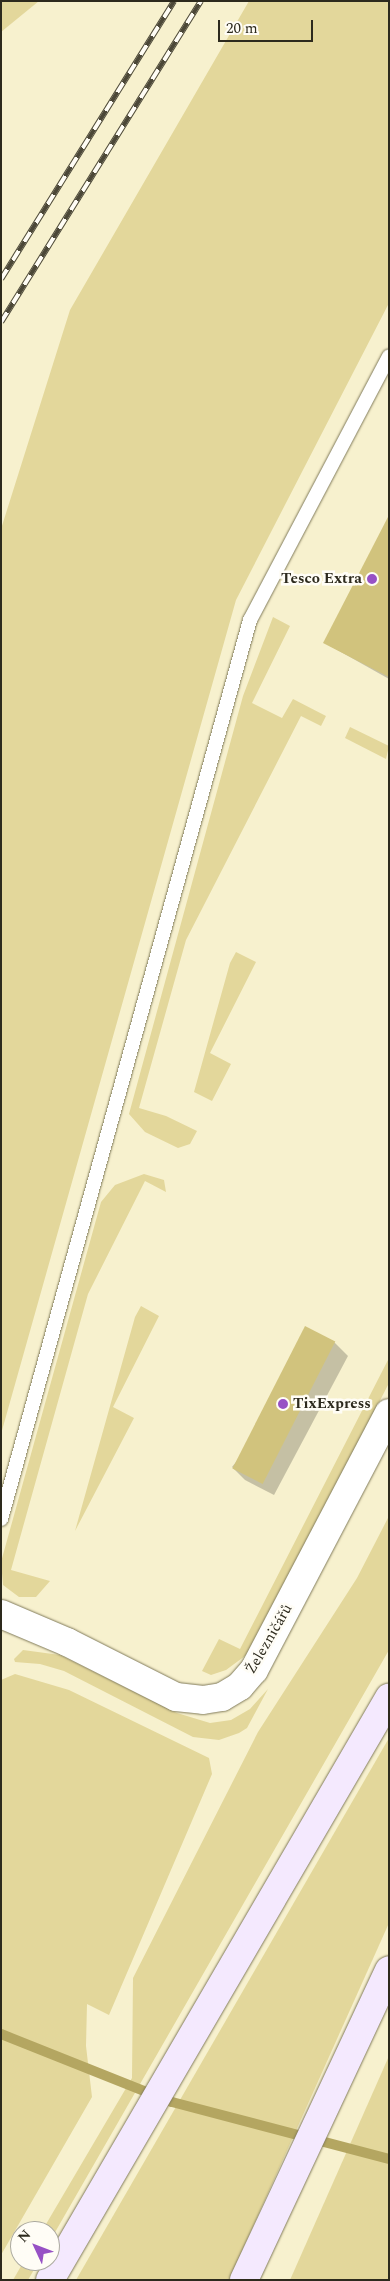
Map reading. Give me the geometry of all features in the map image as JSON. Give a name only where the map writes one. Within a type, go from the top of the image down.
[{"type":"main road","points":[[50,2280],[389,1698]]},
{"type":"main road","points":[[244,2280],[389,1970]]},
{"type":"street","name":"Železničářů","points":[[1,1614],[67,1642],[176,1696],[203,1700],[222,1697],[240,1686],[254,1670],[389,1413]]},
{"type":"lane","points":[[1,1519],[250,620],[389,356]]},
{"type":"shaded area","points":[[1,1],[39,1],[1,32]]},
{"type":"shaded area","points":[[249,1],[389,1],[389,303],[236,600],[1,1434],[1,529],[70,310]]},
{"type":"shaded area","points":[[273,617],[290,626],[252,703],[282,718],[293,699],[326,716],[321,726],[301,716],[186,940],[139,1108],[166,1116],[197,1131],[190,1144],[178,1148],[145,1132],[129,1114],[243,696]]},
{"type":"shaded area","points":[[350,727],[389,746],[386,759],[345,738]]},
{"type":"shaded area","points":[[236,952],[256,962],[210,1053],[231,1064],[212,1101],[194,1092],[230,963]]},
{"type":"shaded area","points":[[144,1174],[164,1180],[166,1192],[145,1181],[88,1294],[11,1570],[50,1581],[36,1597],[19,1597],[3,1585],[1,1562],[101,1202],[115,1185]]},
{"type":"shaded area","points":[[141,1306],[159,1316],[113,1407],[134,1418],[75,1531],[135,1317]]},
{"type":"shaded area","points":[[389,1358],[389,1383],[259,1636],[245,1656],[226,1670],[211,1675],[202,1671],[219,1639],[240,1649]]},
{"type":"shaded area","points":[[389,1516],[389,1650],[60,2224],[60,2221],[48,2221],[132,2078],[133,1978],[258,1732],[357,1578]]},
{"type":"shaded area","points":[[23,1650],[60,1655],[177,1713],[210,1723],[231,1720],[250,1709],[268,1689],[247,1728],[219,1740],[193,1737],[64,1671],[40,1664],[15,1662],[14,1659]]},
{"type":"shaded area","points":[[15,1674],[69,1690],[209,1758],[212,1774],[109,2015],[87,2004],[86,2046],[92,2097],[21,2221],[10,2221],[10,2239],[1,2255],[1,1680]]},
{"type":"shaded area","points":[[389,1738],[389,1923],[229,2280],[76,2280]]},
{"type":"shaded area","points":[[389,2056],[389,2280],[290,2280]]},
{"type":"shaded area","points":[[18,2271],[33,2271],[28,2280],[13,2280]]},
{"type":"building","name":"Tesco Extra","points":[[389,515],[389,677],[323,643]]},
{"type":"building","name":"TixExpress","points":[[305,1326],[335,1341],[263,1484],[232,1469]]},
{"type":"waterway","points":[[1,2034],[172,2102],[389,2159]]},
{"type":"railway","points":[[1,279],[174,1]]},
{"type":"railway","points":[[1,322],[201,1]]},
{"type":"place","name":"Tesco Extra","points":[[372,579]]},
{"type":"place","name":"TixExpress","points":[[283,1404]]}]
